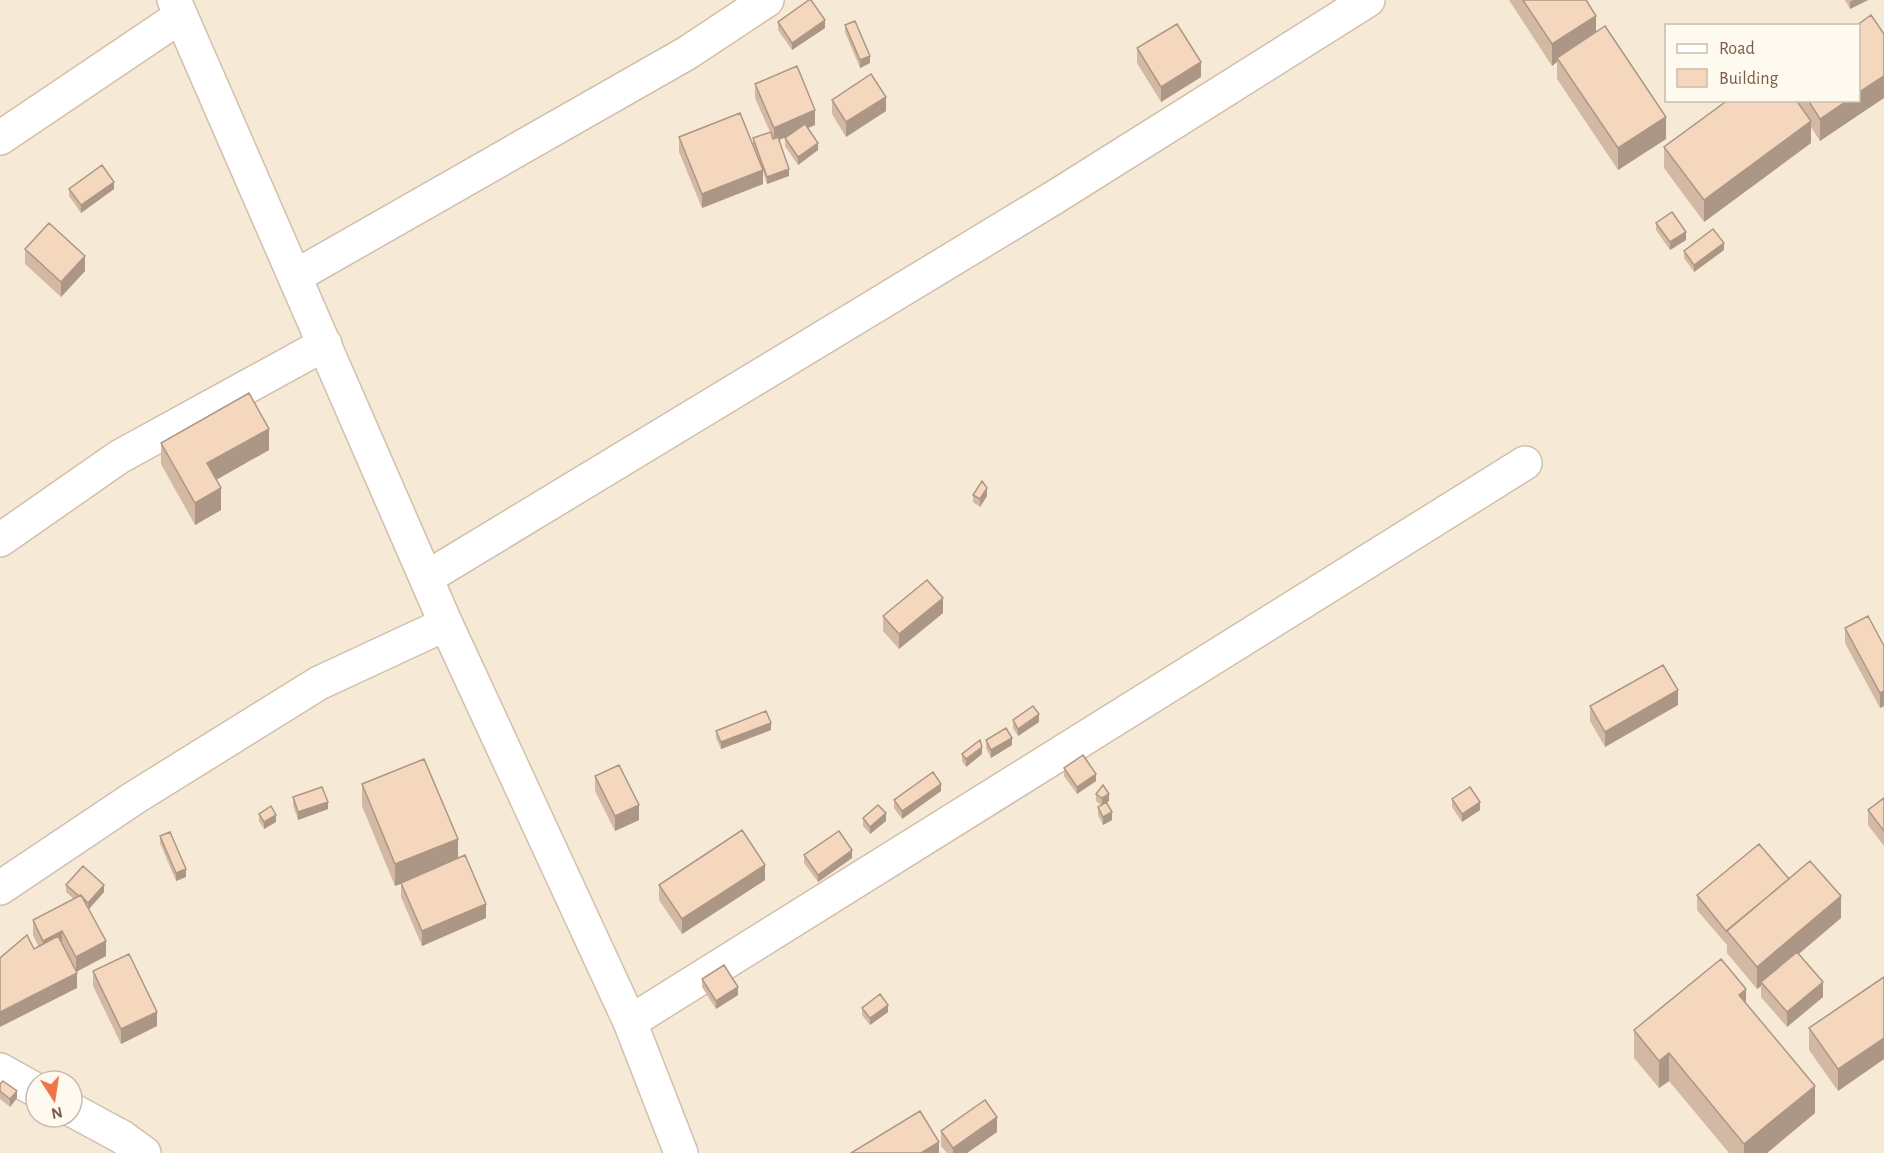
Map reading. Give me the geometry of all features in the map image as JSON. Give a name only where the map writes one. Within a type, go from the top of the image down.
[{"type":"street","points":[[296,276],[687,53],[767,0]]},
{"type":"street","points":[[426,578],[1055,197],[1368,0]]},
{"type":"street","points":[[0,138],[178,8],[446,624],[630,1022],[681,1153]]},
{"type":"street","points":[[0,540],[119,457],[325,344]]},
{"type":"street","points":[[630,1022],[1525,463]]},
{"type":"street","points":[[0,888],[134,798],[319,683],[446,624]]},
{"type":"street","points":[[0,1070],[24,1083]]},
{"type":"street","points":[[84,1116],[122,1137],[144,1153]]},
{"type":"shaded area","points":[[0,0],[1884,0],[1884,1153],[0,1153]]},
{"type":"building","points":[[809,0],[825,20],[792,43],[778,22]]},
{"type":"building","points":[[1523,0],[1586,0],[1596,16],[1552,44]]},
{"type":"building","points":[[1871,15],[1884,34],[1884,76],[1860,92],[1860,24]]},
{"type":"building","points":[[855,21],[870,56],[860,60],[845,25]]},
{"type":"building","points":[[1177,24],[1201,62],[1161,87],[1137,48]]},
{"type":"building","points":[[1605,26],[1666,117],[1618,148],[1557,58]]},
{"type":"building","points":[[797,66],[815,110],[774,128],[755,84]]},
{"type":"building","points":[[871,74],[886,97],[846,122],[832,100]]},
{"type":"building","points":[[1725,102],[1797,102],[1811,121],[1704,200],[1664,147]]},
{"type":"building","points":[[1809,102],[1845,102],[1820,119]]},
{"type":"building","points":[[740,113],[763,170],[702,194],[679,137]]},
{"type":"building","points":[[805,124],[818,143],[798,157],[785,138]]},
{"type":"building","points":[[771,132],[773,139],[778,137],[789,169],[767,177],[753,138]]},
{"type":"building","points":[[102,165],[114,182],[81,205],[69,189]]},
{"type":"building","points":[[1672,212],[1686,232],[1670,242],[1656,223]]},
{"type":"building","points":[[49,223],[85,256],[61,282],[25,249]]},
{"type":"building","points":[[1713,229],[1724,243],[1694,265],[1684,251]]},
{"type":"building","points":[[249,393],[269,429],[207,463],[221,488],[195,503],[161,443]]},
{"type":"building","points":[[982,481],[987,488],[980,499],[973,495]]},
{"type":"building","points":[[927,580],[943,598],[899,634],[883,616]]},
{"type":"building","points":[[1868,616],[1884,646],[1884,691],[1880,693],[1845,628]]},
{"type":"building","points":[[1663,665],[1678,690],[1605,732],[1590,706]]},
{"type":"building","points":[[1033,706],[1039,714],[1018,729],[1013,720]]},
{"type":"building","points":[[766,711],[771,723],[721,742],[716,731]]},
{"type":"building","points":[[1006,728],[1012,738],[991,750],[986,740]]},
{"type":"building","points":[[980,740],[982,747],[966,759],[962,754]]},
{"type":"building","points":[[1083,755],[1096,774],[1077,787],[1064,768]]},
{"type":"building","points":[[424,759],[458,839],[395,864],[362,784]]},
{"type":"building","points":[[619,765],[639,805],[615,816],[595,776]]},
{"type":"building","points":[[933,772],[941,784],[902,811],[894,800]]},
{"type":"building","points":[[1103,785],[1109,794],[1102,798],[1096,794]]},
{"type":"building","points":[[322,787],[328,802],[298,812],[293,797]]},
{"type":"building","points":[[1470,787],[1480,802],[1462,814],[1452,799]]},
{"type":"building","points":[[1884,798],[1884,831],[1868,810]]},
{"type":"building","points":[[1106,802],[1112,812],[1103,817],[1098,807]]},
{"type":"building","points":[[878,805],[886,813],[870,827],[863,818]]},
{"type":"building","points":[[271,806],[276,815],[264,822],[259,814]]},
{"type":"building","points":[[742,830],[765,865],[682,919],[659,885]]},
{"type":"building","points":[[839,831],[852,850],[818,875],[804,855]]},
{"type":"building","points":[[170,832],[186,869],[176,873],[160,836]]},
{"type":"building","points":[[1759,844],[1789,879],[1726,931],[1697,895]]},
{"type":"building","points":[[465,855],[486,904],[422,931],[401,883]]},
{"type":"building","points":[[1810,861],[1841,896],[1757,967],[1727,931]]},
{"type":"building","points":[[83,866],[104,885],[88,903],[66,885]]},
{"type":"building","points":[[81,895],[106,941],[76,957],[62,931],[43,941],[33,920]]},
{"type":"building","points":[[27,935],[34,949],[58,936],[77,973],[0,1012],[0,958]]},
{"type":"building","points":[[1797,952],[1823,982],[1787,1012],[1761,982]]},
{"type":"building","points":[[129,954],[157,1012],[121,1029],[93,971]]},
{"type":"building","points":[[1721,959],[1746,989],[1739,995],[1815,1086],[1744,1144],[1669,1053],[1659,1061],[1634,1030]]},
{"type":"building","points":[[724,965],[738,987],[716,1001],[702,979]]},
{"type":"building","points":[[1884,977],[1884,1038],[1838,1069],[1809,1028]]},
{"type":"building","points":[[880,994],[888,1005],[870,1018],[862,1008]]},
{"type":"building","points":[[3,1081],[17,1091],[10,1099],[0,1091],[0,1084]]},
{"type":"building","points":[[985,1100],[997,1117],[953,1148],[941,1131]]},
{"type":"building","points":[[920,1111],[939,1142],[921,1153],[851,1153]]}]
